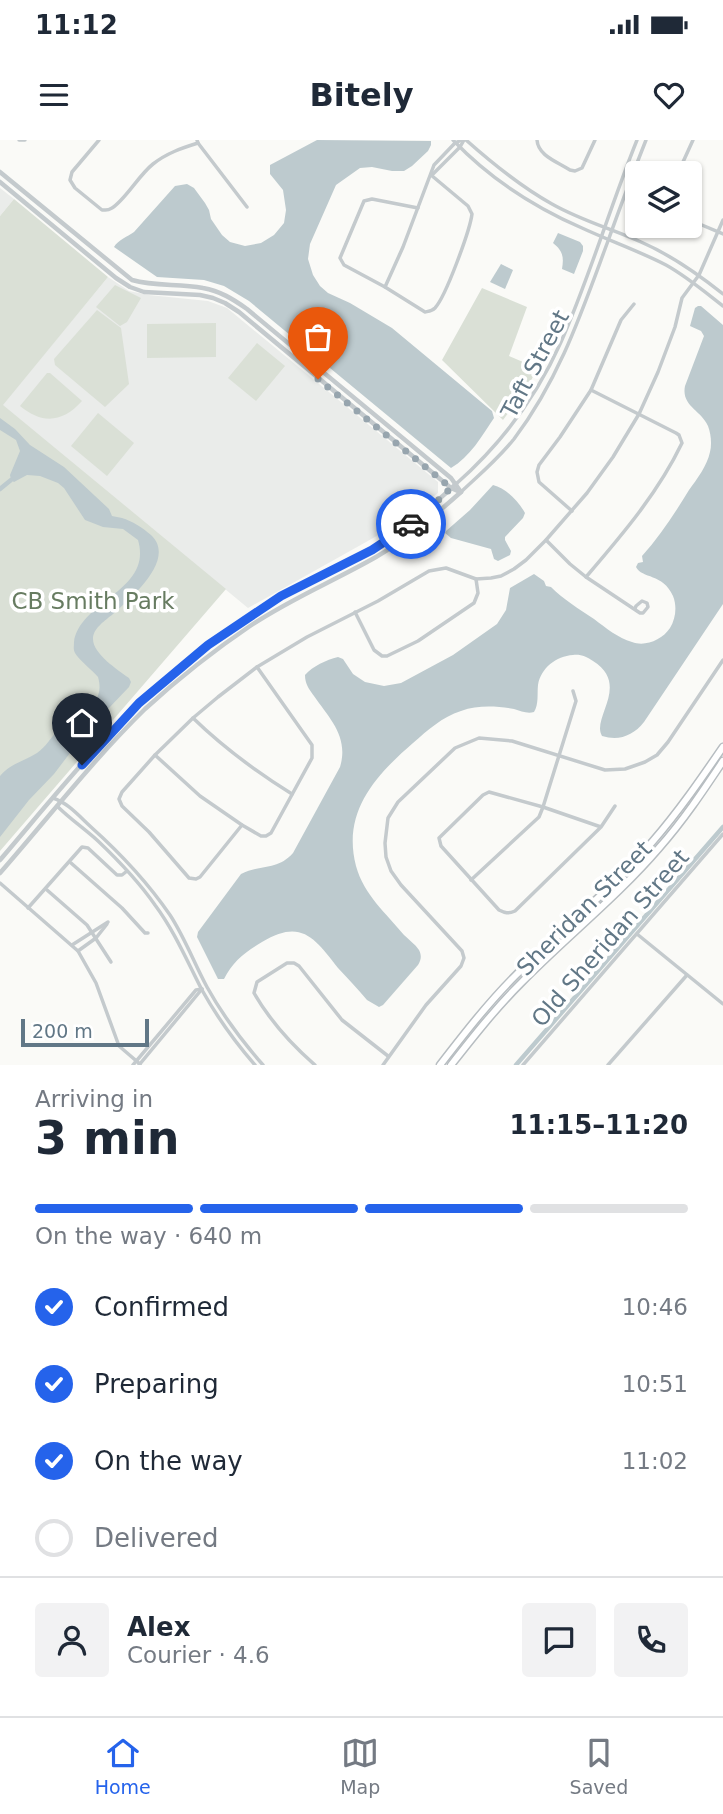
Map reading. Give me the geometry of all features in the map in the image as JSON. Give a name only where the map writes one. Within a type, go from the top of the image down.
[{"type":"main road","name":"Sheridan Street","points":[[440,1065],[514,977],[596,901],[653,842],[723,747]]},
{"type":"main road","name":"Sheridan Street","points":[[451,1065],[521,983],[601,908],[660,847],[687,814],[723,761]]},
{"type":"street","points":[[99,140],[72,172],[71,180],[75,188],[102,210],[106,211],[115,206],[154,163],[169,153],[198,142],[247,207]]},
{"type":"street","points":[[431,175],[439,170],[464,140]]},
{"type":"street","points":[[385,287],[434,165],[454,141],[464,140],[494,165],[552,205],[642,243],[699,275],[723,294]]},
{"type":"street","points":[[537,140],[537,147],[543,153],[575,171],[582,168],[595,140]]},
{"type":"street","name":"Taft Street","points":[[0,859],[139,703],[208,645],[281,596],[346,564],[400,531],[427,511],[474,468],[524,407],[561,344],[636,140]]},
{"type":"street","name":"Taft Street","points":[[0,873],[119,736],[182,676],[251,625],[405,539],[461,492],[513,440],[534,411],[583,311],[646,140]]},
{"type":"street","points":[[683,161],[693,140]]},
{"type":"street","points":[[454,141],[488,173],[519,195],[549,213],[667,266],[723,306]]},
{"type":"street","points":[[0,172],[132,280],[145,284],[200,287],[229,296],[451,478],[453,486]]},
{"type":"street","points":[[418,208],[372,199],[364,201],[341,253],[341,262],[420,310],[430,312],[440,300],[453,271],[472,214],[468,206],[431,175]]},
{"type":"street","points":[[0,182],[130,287],[144,292],[200,295],[225,303],[239,312],[461,492]]},
{"type":"street","points":[[242,825],[203,874],[196,879],[189,878],[122,806],[119,799],[122,792],[155,755],[194,718],[257,667],[429,570],[446,568],[476,579],[501,576],[514,569],[546,540],[613,457],[639,414],[675,327],[682,298],[699,275],[721,233],[723,220]]},
{"type":"street","points":[[702,225],[721,233]]},
{"type":"street","points":[[572,511],[539,482],[537,477],[540,465],[561,438],[591,390],[621,320],[634,304]]},
{"type":"street","points":[[575,308],[583,311]]},
{"type":"street","points":[[300,364],[301,354]]},
{"type":"street","points":[[549,366],[556,370]]},
{"type":"street","points":[[586,576],[623,534],[652,494],[682,443],[680,436],[591,390]]},
{"type":"street","points":[[504,433],[513,440]]},
{"type":"street","points":[[546,540],[586,576],[635,609]]},
{"type":"street","points":[[346,564],[349,571]]},
{"type":"street","points":[[355,612],[374,650],[387,656],[418,641],[474,603],[478,593],[476,579]]},
{"type":"street","points":[[383,1065],[426,1005],[461,966],[464,958],[462,951],[391,872],[385,843],[388,818],[398,802],[455,748],[479,738],[512,741],[605,770],[625,769],[645,762],[657,755],[668,743],[723,660]]},
{"type":"street","points":[[155,755],[200,796],[242,825],[261,836],[271,833],[312,758],[313,751],[312,745],[257,667]]},
{"type":"street","points":[[471,880],[539,817],[576,701],[573,691]]},
{"type":"street","points":[[194,718],[254,770],[292,794]]},
{"type":"street","points":[[601,827],[489,792],[439,838],[439,842],[471,880],[506,914],[515,911],[601,827],[615,806]]},
{"type":"street","points":[[53,798],[62,802],[102,837],[131,867],[169,915],[228,1022],[263,1065]]},
{"type":"street","points":[[53,798],[58,807],[98,842],[140,885],[166,922],[202,989],[232,1037],[255,1065]]},
{"type":"street","name":"Old Sheridan Street","points":[[523,1065],[723,834]]},
{"type":"street","points":[[28,908],[82,847],[88,848],[117,875],[122,875],[131,867]]},
{"type":"street","points":[[71,863],[148,933]]},
{"type":"street","points":[[0,883],[78,951],[96,983],[119,1046],[137,1064],[196,990],[202,989]]},
{"type":"street","points":[[47,890],[92,931],[111,962]]},
{"type":"street","points":[[72,945],[108,922],[96,938],[78,951]]},
{"type":"street","points":[[637,933],[723,1004]]},
{"type":"street","points":[[314,1065],[272,1019],[254,993],[257,982],[287,963],[299,966],[342,1020],[388,1056]]},
{"type":"street","points":[[608,1065],[687,975]]},
{"type":"shaded area","points":[[317,140],[431,141],[428,151],[404,171],[360,168],[336,185],[310,244],[308,259],[313,275],[328,293],[392,328],[492,411],[494,418],[480,439],[464,458],[451,468],[249,301],[224,286],[204,280],[157,277],[114,247],[134,232],[175,186],[187,184],[194,188],[209,210],[211,219],[230,242],[245,246],[261,243],[274,235],[284,223],[286,210],[283,190],[270,174],[270,165]]},
{"type":"shaded area","points":[[0,188],[14,199],[0,216]]},
{"type":"shaded area","points":[[558,233],[580,242],[583,246],[574,274],[562,269],[562,254],[553,243]]},
{"type":"shaded area","points":[[501,264],[513,270],[505,289],[490,282]]},
{"type":"shaded area","points":[[108,277],[129,291],[208,301],[227,308],[438,482],[438,493],[391,528],[248,608],[2,405]]},
{"type":"shaded area","points":[[698,306],[723,325],[723,604],[644,722],[625,736],[602,736],[601,720],[610,691],[609,680],[604,670],[584,656],[567,656],[550,664],[542,673],[534,712],[487,707],[467,709],[454,714],[441,720],[386,769],[365,797],[358,812],[353,847],[356,866],[370,895],[421,956],[418,965],[383,1005],[379,1007],[367,1000],[322,948],[298,932],[276,935],[250,949],[231,967],[224,979],[218,979],[197,937],[198,932],[241,874],[275,865],[293,853],[340,767],[340,737],[306,681],[305,675],[312,669],[338,657],[343,659],[353,674],[365,682],[384,686],[401,683],[453,655],[497,624],[506,610],[510,588],[534,574],[571,604],[627,640],[648,643],[663,636],[670,628],[675,612],[673,596],[664,583],[636,567],[643,562],[642,556],[698,477],[710,452],[708,426],[689,403],[685,393],[685,386],[704,336],[701,331],[690,326]]},
{"type":"shaded area","points":[[0,418],[30,445],[64,467],[109,509],[112,516],[130,521],[151,535],[158,545],[159,555],[148,578],[100,625],[93,639],[97,650],[107,661],[129,678],[129,687],[86,732],[0,837],[0,776],[13,765],[40,751],[59,729],[94,703],[100,687],[98,677],[79,659],[75,653],[74,642],[79,628],[89,616],[126,584],[135,572],[140,557],[138,540],[123,529],[103,527],[85,520],[58,483],[40,476],[27,475],[14,482],[11,480],[10,475],[20,451],[16,440],[0,430]]},
{"type":"shaded area","points":[[493,485],[512,496],[525,513],[505,537],[510,555],[498,561],[494,559],[491,549],[451,538],[445,533]]},
{"type":"green space","name":"CB Smith Park","points":[[14,199],[108,277],[3,405],[226,589],[0,851],[0,216]]},
{"type":"green space","points":[[115,285],[141,298],[127,322],[120,326],[96,307]]},
{"type":"green space","points":[[482,288],[527,307],[509,356],[537,368],[529,385],[503,420],[442,360]]},
{"type":"green space","points":[[97,310],[121,328],[129,384],[105,407],[55,365],[54,359]]},
{"type":"green space","points":[[216,323],[216,357],[147,358],[147,324]]},
{"type":"green space","points":[[257,343],[285,366],[256,401],[228,378]]},
{"type":"green space","points":[[47,373],[82,401],[60,417],[37,416],[20,406]]},
{"type":"green space","points":[[98,413],[134,443],[107,476],[71,446]]},
{"type":"waterway","points":[[0,489],[11,480]]},
{"type":"waterway","points":[[516,1065],[723,827]]},
{"type":"way so far","points":[[318,379],[451,488],[411,524]]},
{"type":"route","points":[[82,765],[139,703],[208,645],[281,596],[372,550],[411,524]]}]
